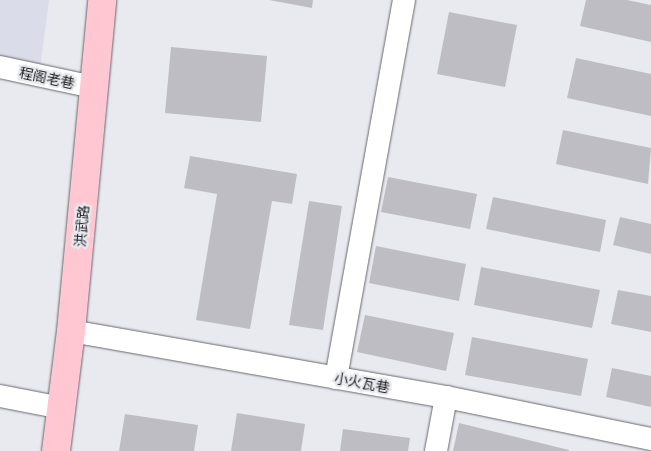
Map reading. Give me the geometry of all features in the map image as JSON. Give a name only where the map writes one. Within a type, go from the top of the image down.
[{"type":"main road","name":"洪武路","points":[[56,451],[71,331],[102,0]]},
{"type":"street","points":[[336,378],[404,0]]},
{"type":"street","name":"程阁老巷","points":[[0,68],[94,87]]},
{"type":"street","name":"小火瓦巷","points":[[71,331],[446,397],[651,439]]},
{"type":"street","points":[[0,396],[62,408]]},
{"type":"street","points":[[436,451],[446,397]]},
{"type":"shaded area","points":[[0,0],[49,0],[39,76],[0,67]]},
{"type":"building","points":[[269,0],[313,0],[312,8]]},
{"type":"building","points":[[586,0],[627,0],[651,5],[651,42],[580,26]]},
{"type":"building","points":[[449,12],[517,25],[505,87],[437,74]]},
{"type":"building","points":[[171,47],[267,56],[261,122],[165,113]]},
{"type":"building","points":[[576,58],[651,74],[651,116],[567,98]]},
{"type":"building","points":[[563,130],[651,148],[648,184],[556,164]]},
{"type":"building","points":[[190,156],[297,174],[292,204],[272,201],[250,329],[196,320],[217,194],[184,188]]},
{"type":"building","points":[[388,177],[477,194],[470,229],[381,212]]},
{"type":"building","points":[[493,197],[606,220],[600,252],[486,229]]},
{"type":"building","points":[[309,201],[342,206],[323,330],[289,325]]},
{"type":"building","points":[[620,217],[651,224],[651,254],[613,245]]},
{"type":"building","points":[[376,246],[466,264],[459,301],[369,283]]},
{"type":"building","points":[[481,267],[600,290],[592,328],[474,305]]},
{"type":"building","points":[[618,290],[651,296],[651,332],[611,324]]},
{"type":"building","points":[[365,315],[454,333],[446,371],[357,352]]},
{"type":"building","points":[[472,337],[588,359],[581,396],[465,375]]},
{"type":"building","points":[[612,368],[651,376],[651,407],[606,397]]},
{"type":"building","points":[[237,413],[305,424],[301,451],[231,451]]},
{"type":"building","points":[[125,414],[198,425],[194,451],[119,451]]},
{"type":"building","points":[[459,423],[569,450],[569,451],[453,451]]},
{"type":"building","points":[[343,429],[410,438],[408,451],[340,451]]}]
